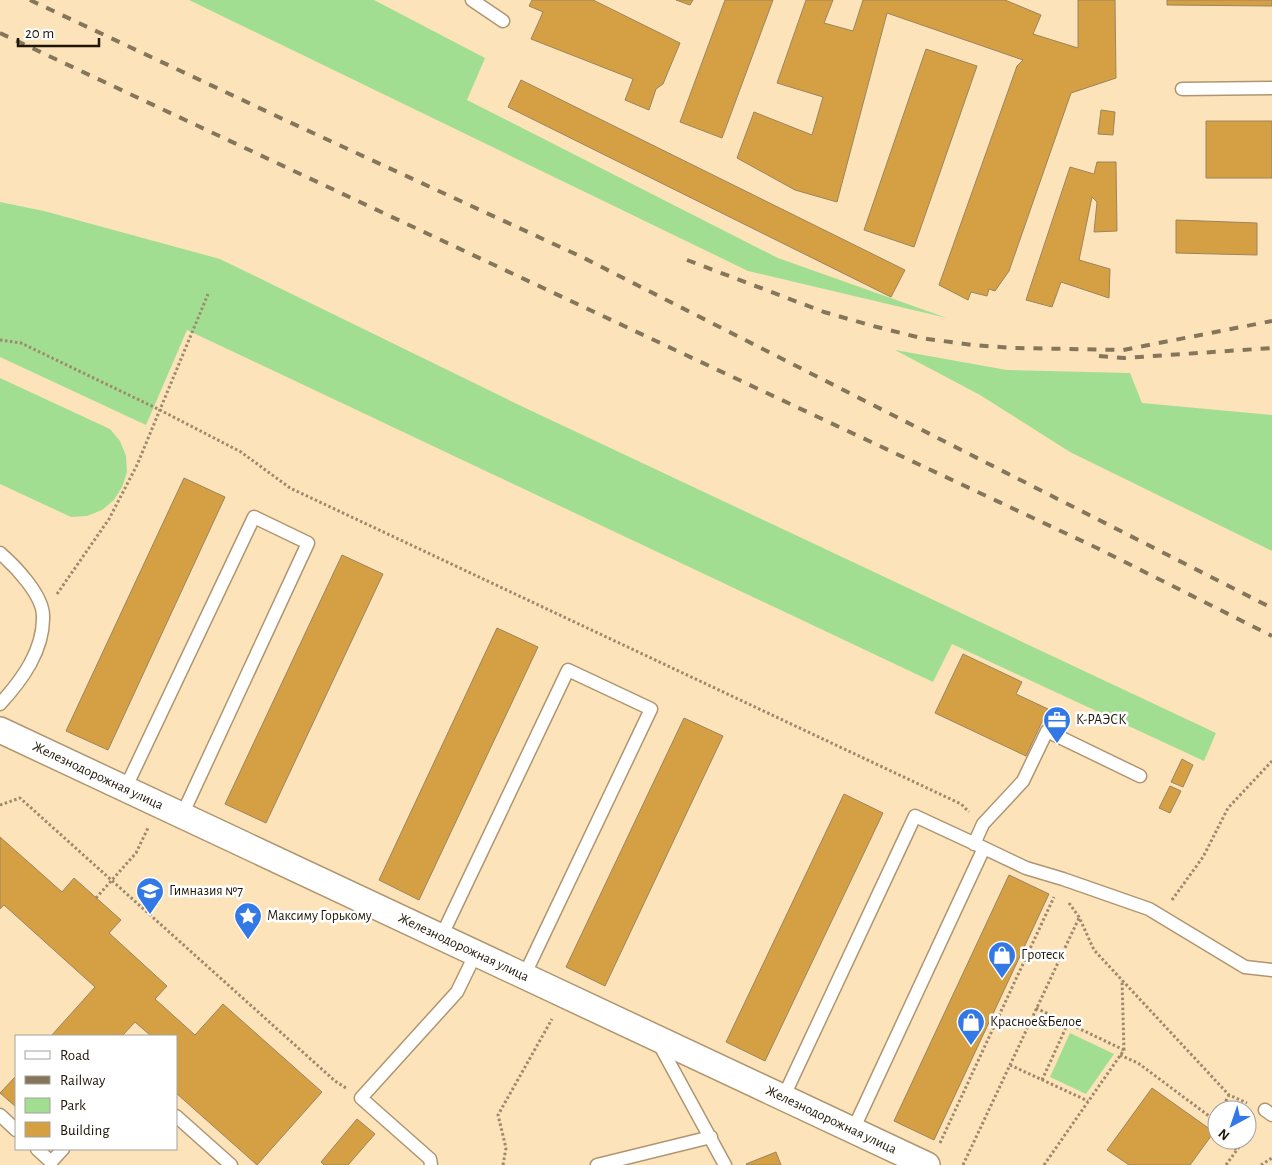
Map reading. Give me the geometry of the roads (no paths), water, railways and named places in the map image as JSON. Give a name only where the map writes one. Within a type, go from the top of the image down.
[{"type":"street","name":"Железнодорожная улица","points":[[0,730],[853,1130],[933,1156]]},
{"type":"lane","points":[[472,0],[503,22]]},
{"type":"lane","points":[[1182,89],[1272,88]]},
{"type":"lane","points":[[125,789],[254,517],[308,543],[182,815]]},
{"type":"lane","points":[[0,553],[13,564],[34,592],[43,614],[39,645],[24,674],[0,704]]},
{"type":"lane","points":[[441,937],[568,670],[651,709],[524,976]]},
{"type":"lane","points":[[853,1130],[979,846],[983,824],[1023,781],[1047,731],[1140,776]]},
{"type":"lane","points":[[783,1098],[915,816],[1061,883],[1149,909],[1245,967],[1272,970]]},
{"type":"lane","points":[[431,1165],[430,1159],[361,1098],[457,992],[476,953]]},
{"type":"lane","points":[[656,1038],[711,1137],[724,1165]]},
{"type":"lane","points":[[0,1115],[15,1129]]},
{"type":"lane","points":[[178,1118],[231,1165]]},
{"type":"lane","points":[[597,1165],[711,1137]]},
{"type":"lane","points":[[38,1150],[51,1162],[62,1150]]},
{"type":"railway","points":[[30,0],[582,257],[1272,608]]},
{"type":"railway","points":[[0,33],[1097,548],[1272,636]]},
{"type":"railway","points":[[687,260],[824,312],[921,338],[972,345],[1014,348],[1123,350],[1272,321]]},
{"type":"railway","points":[[1099,356],[1124,358],[1272,348]]},
{"type":"place","name":"К-РАЭСК","points":[[1057,744]]},
{"type":"place","name":"Гимназия №7","points":[[150,915]]},
{"type":"place","name":"Максиму Горькому","points":[[248,940]]},
{"type":"place","name":"Гротеск","points":[[1002,979]]},
{"type":"place","name":"Красное&Белое","points":[[971,1046]]}]
